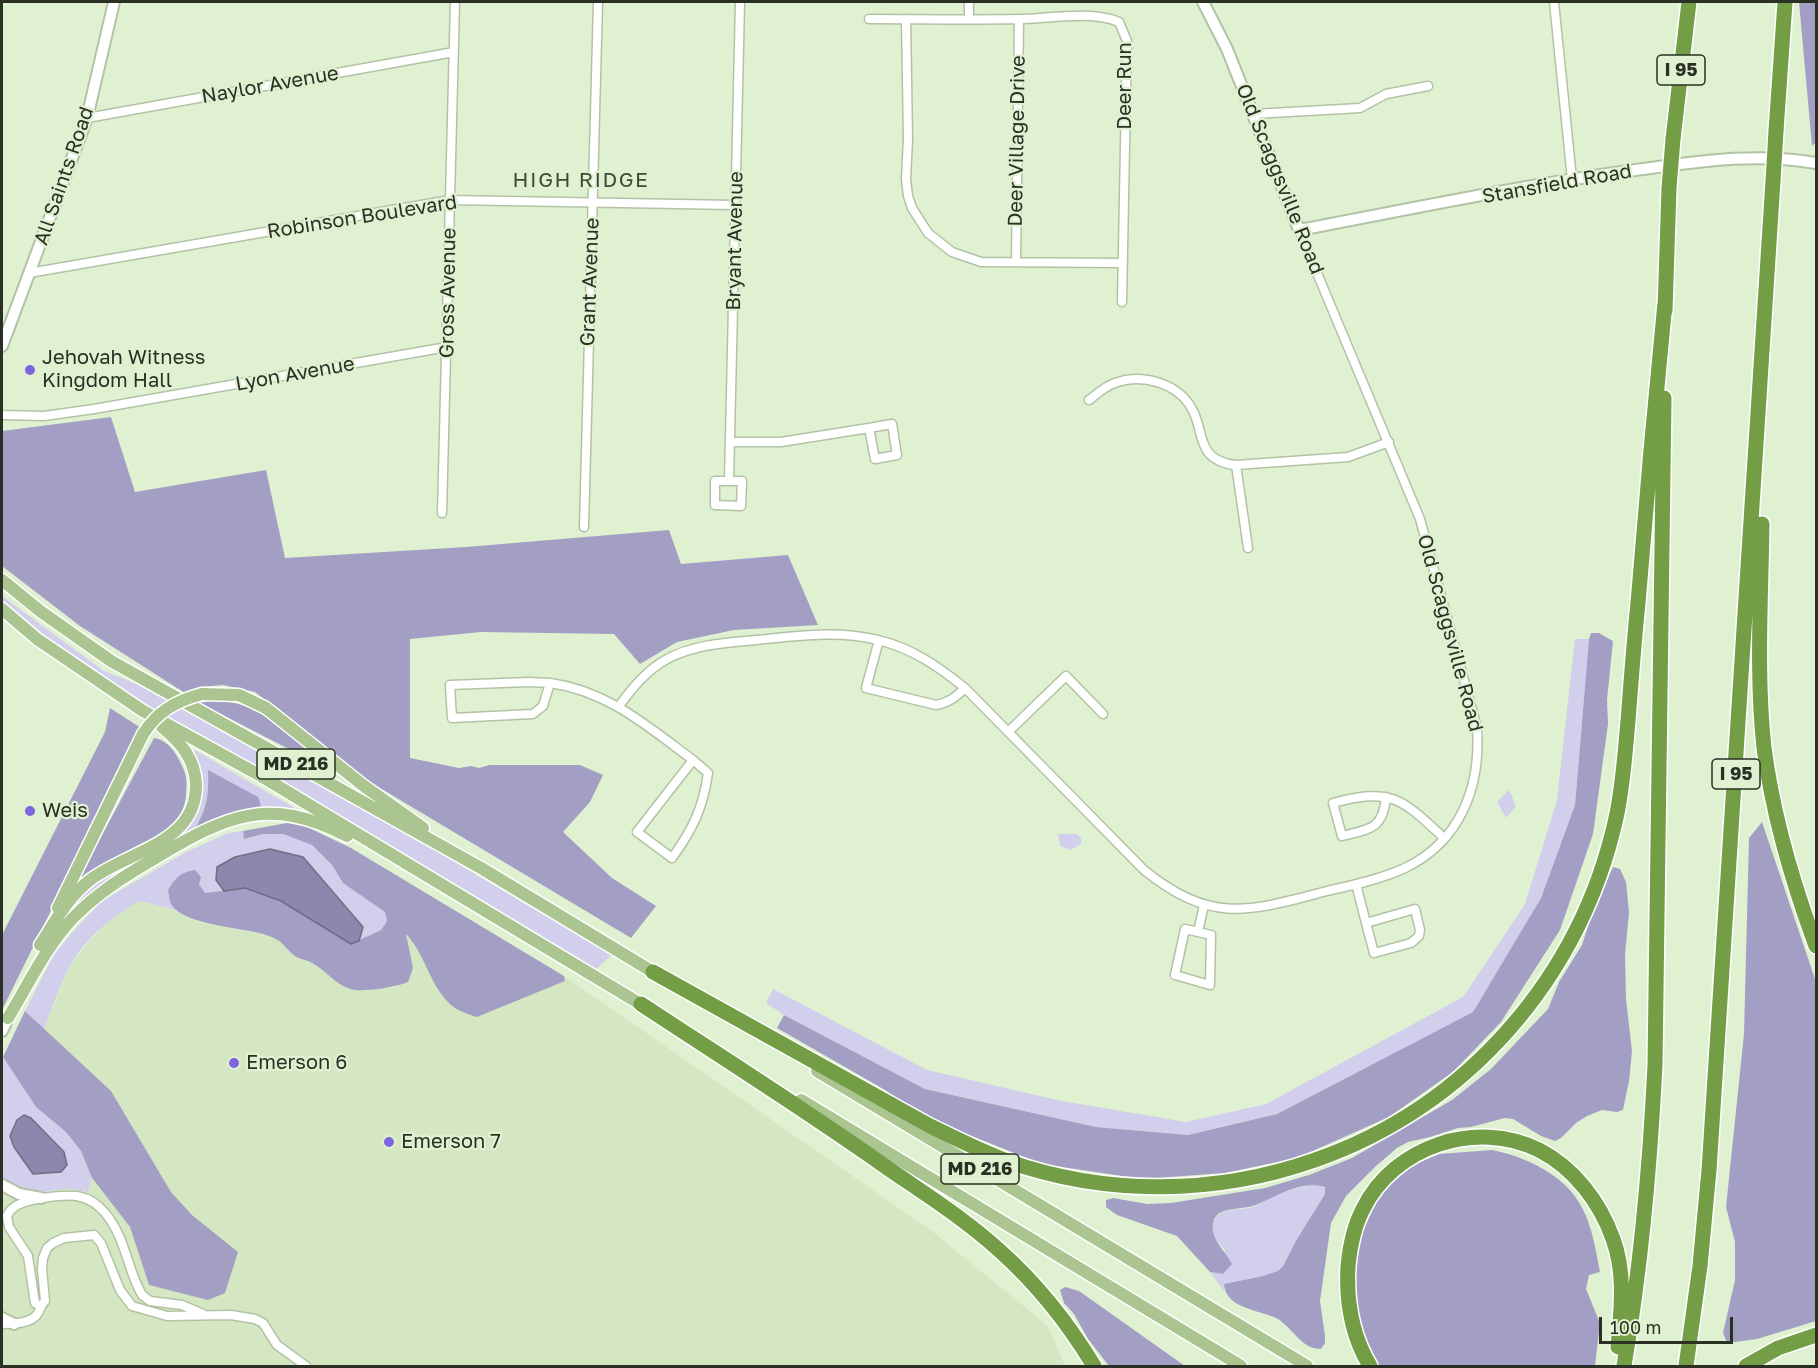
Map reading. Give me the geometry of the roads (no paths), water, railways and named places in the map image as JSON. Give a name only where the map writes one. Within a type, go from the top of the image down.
[{"type":"highway","name":"I 95","points":[[1624,1366],[1642,1243],[1655,1065],[1665,303],[1669,188],[1689,2]]},
{"type":"highway","name":"I 95","points":[[1686,1366],[1700,1266],[1710,1159],[1785,2]]},
{"type":"highway","points":[[653,972],[930,1126],[1007,1161],[1053,1175],[1131,1186],[1201,1185],[1274,1172],[1321,1158],[1365,1140],[1401,1121],[1434,1099],[1494,1047],[1547,982],[1567,950],[1587,910],[1610,843],[1617,815],[1624,760],[1651,436],[1665,303]]},
{"type":"highway","points":[[1763,362],[1761,669],[1764,746],[1778,827],[1816,946]]},
{"type":"highway","points":[[641,1004],[842,1136],[975,1230],[1007,1257],[1042,1294],[1076,1338],[1094,1366]]},
{"type":"highway","points":[[1370,1366],[1351,1318],[1348,1297],[1349,1252],[1363,1208],[1387,1176],[1412,1156],[1434,1145],[1455,1139],[1477,1137],[1498,1138],[1539,1150],[1573,1174],[1602,1214],[1613,1240],[1622,1284],[1617,1366]]},
{"type":"highway","points":[[1746,1366],[1778,1347],[1816,1335]]},
{"type":"main road","name":"MD 216","points":[[2,580],[40,611],[111,661],[481,868],[1307,1366]]},
{"type":"main road","name":"MD 216","points":[[2,609],[37,639],[143,711],[261,776],[466,898],[1241,1366]]},
{"type":"main road","points":[[8,1018],[40,945],[143,734],[162,712],[174,704],[202,694],[238,695],[266,708],[364,786],[481,868]]},
{"type":"main road","points":[[40,945],[80,889],[109,868],[164,841],[186,820],[194,806],[196,783],[192,762],[183,747],[143,711]]},
{"type":"main road","points":[[8,1018],[54,941],[91,900],[109,886],[188,838],[227,820],[248,814],[291,814],[316,821],[466,898]]},
{"type":"street","name":"All Saints Road","points":[[2,346],[87,118],[114,2]]},
{"type":"street","name":"Gross Avenue","points":[[442,513],[455,2]]},
{"type":"street","name":"Grant Avenue","points":[[584,527],[598,2]]},
{"type":"street","name":"Bryant Avenue","points":[[729,481],[740,2]]},
{"type":"street","points":[[969,2],[969,19]]},
{"type":"street","name":"Old Scaggsville Road","points":[[619,706],[632,688],[654,667],[694,648],[711,644],[817,634],[837,634],[879,640],[917,654],[965,688],[1144,870],[1170,889],[1204,905],[1248,910],[1356,884],[1406,868],[1426,856],[1444,838],[1463,813],[1473,789],[1479,752],[1477,728],[1422,528],[1389,442],[1299,230],[1227,49],[1203,2]]},
{"type":"street","points":[[1554,2],[1572,179]]},
{"type":"street","name":"Deer Run","points":[[869,19],[1019,19],[1095,16],[1119,22],[1127,41],[1122,302]]},
{"type":"street","points":[[906,19],[908,139],[906,179],[912,208],[928,233],[952,252],[981,262],[1123,263]]},
{"type":"street","name":"Deer Village Drive","points":[[1016,262],[1019,19]]},
{"type":"street","name":"Naylor Avenue","points":[[87,118],[454,52]]},
{"type":"street","points":[[1253,114],[1360,108],[1386,94],[1428,86]]},
{"type":"street","name":"Stansfield Road","points":[[1299,230],[1572,179],[1717,159],[1755,156],[1792,158],[1816,163]]},
{"type":"street","name":"Robinson Boulevard","points":[[29,273],[450,200],[735,205]]},
{"type":"street","name":"Lyon Avenue","points":[[2,415],[44,416],[87,410],[447,347]]},
{"type":"street","points":[[1089,400],[1116,382],[1143,380],[1167,385],[1177,391],[1191,407],[1208,451],[1225,464],[1348,457],[1389,442]]},
{"type":"street","points":[[730,442],[781,442],[892,424],[897,455],[875,459],[869,428]]},
{"type":"street","points":[[1236,465],[1248,548]]},
{"type":"street","points":[[879,640],[866,687],[936,705],[953,699],[965,688]]},
{"type":"street","points":[[1008,732],[1066,676],[1103,714]]},
{"type":"street","points":[[550,683],[543,706],[533,714],[452,718],[450,684],[550,683],[585,691],[619,706],[693,760],[708,773],[705,797],[697,818],[687,838],[672,858],[637,832],[693,760]]},
{"type":"street","points":[[1386,797],[1382,819],[1375,826],[1341,836],[1333,803],[1364,796],[1386,797],[1400,801],[1412,808],[1444,838]]},
{"type":"street","points":[[1356,884],[1366,923],[1374,953],[1411,944],[1419,936],[1420,930],[1415,909],[1366,923]]},
{"type":"street","points":[[1198,932],[1204,905]]},
{"type":"street","points":[[1185,929],[1198,932],[1210,935],[1210,985],[1174,975],[1185,929]]},
{"type":"street","points":[[2,1031],[8,1018]]},
{"type":"street","points":[[2,1185],[19,1194],[41,1198]]},
{"type":"street","points":[[40,1306],[35,1303],[28,1256],[9,1227],[7,1219],[12,1208],[41,1198],[71,1195],[93,1201],[118,1231],[142,1295],[150,1301],[182,1305],[206,1316]]},
{"type":"street","points":[[2,1324],[34,1318],[45,1300],[42,1269],[46,1248],[53,1242],[64,1238],[91,1234],[99,1239],[120,1290],[132,1306],[166,1316],[245,1316],[263,1323],[277,1345],[306,1366]]},
{"type":"street","points":[[2,1318],[14,1323]]},
{"type":"place","name":"Jehovah Witness Kingdom Hall","points":[[30,370]]},
{"type":"place","name":"Weis","points":[[30,811]]},
{"type":"place","name":"Emerson 6","points":[[234,1063]]},
{"type":"place","name":"Emerson 7","points":[[389,1142]]},
{"type":"district","name":"HIGH RIDGE","points":[[581,180]]}]
